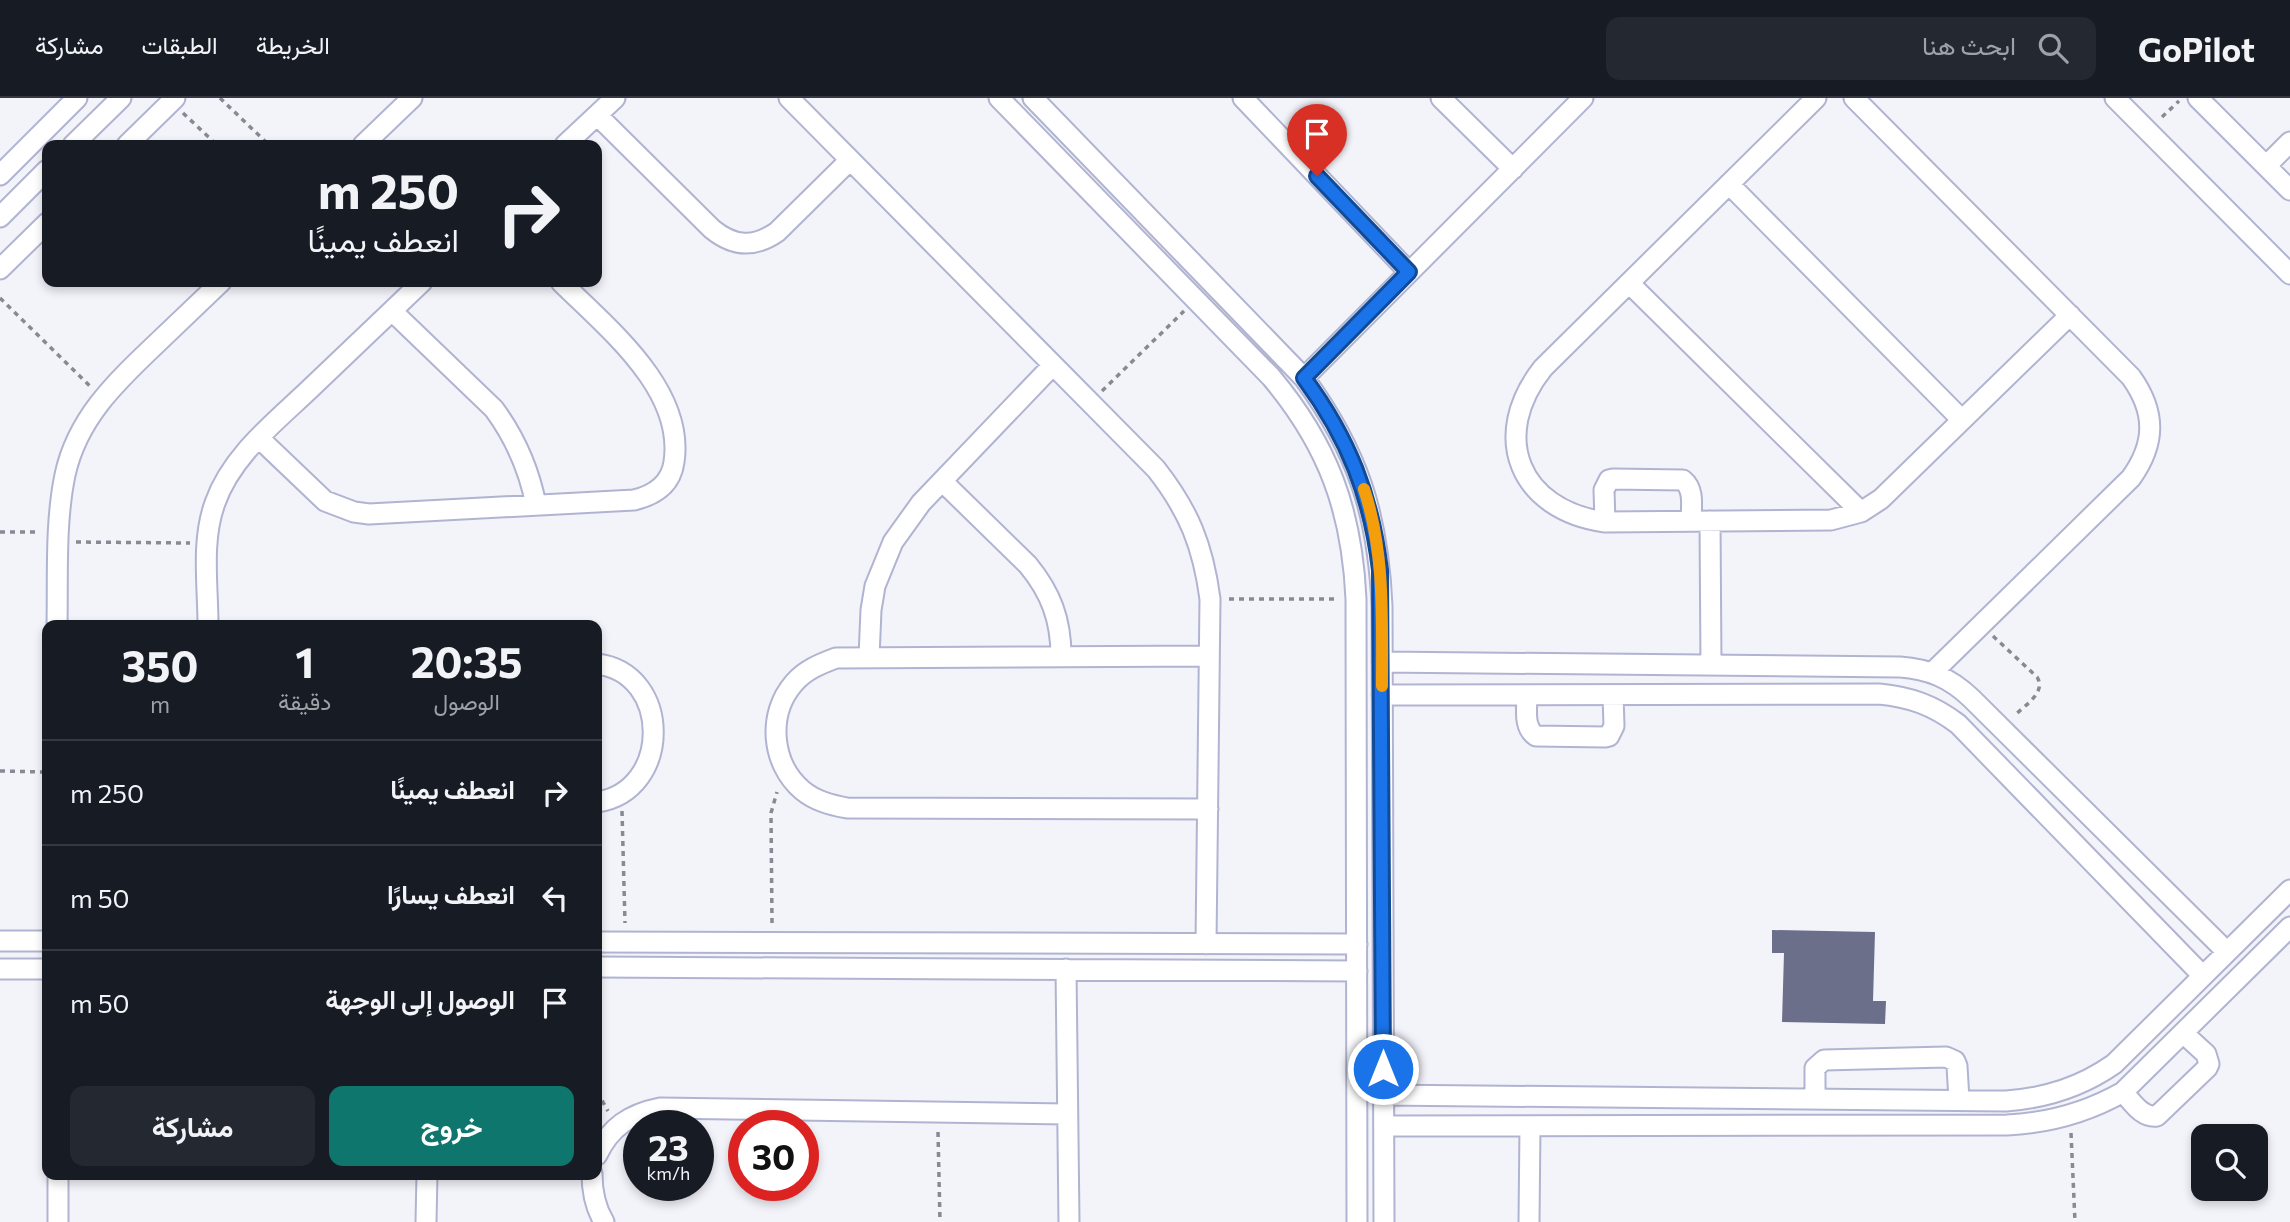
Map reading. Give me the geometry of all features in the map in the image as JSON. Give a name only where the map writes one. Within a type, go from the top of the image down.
[{"type":"street","points":[[0,176],[77,98]]},
{"type":"street","points":[[78,140],[121,98]]},
{"type":"street","points":[[368,140],[412,98]]},
{"type":"street","points":[[570,140],[615,98]]},
{"type":"street","points":[[789,98],[1156,469],[1174,491],[1188,516],[1199,542],[1210,599],[1206,944]]},
{"type":"street","points":[[999,98],[1271,377],[1312,433],[1328,464],[1347,519],[1355,565],[1356,600],[1357,1222]]},
{"type":"street","points":[[1033,98],[1304,378],[1342,436],[1368,501],[1380,570],[1384,1222]]},
{"type":"street","points":[[1243,98],[1409,272]]},
{"type":"street","points":[[1441,98],[1513,169]]},
{"type":"street","points":[[1304,378],[1583,98]]},
{"type":"street","points":[[1816,98],[1543,368],[1528,386],[1519,408],[1515,431],[1522,466],[1541,495],[1559,510],[1581,519],[1605,522],[1831,520],[1861,512],[1881,499],[2070,316]]},
{"type":"street","points":[[1854,98],[2131,377],[2142,392],[2151,427],[2142,463],[2131,478],[1933,672]]},
{"type":"street","points":[[2115,98],[2290,274]]},
{"type":"street","points":[[2198,98],[2289,186]]},
{"type":"street","points":[[132,140],[173,100]]},
{"type":"street","points":[[597,115],[712,229],[723,238],[737,243],[751,244],[765,240],[777,232],[850,160]]},
{"type":"street","points":[[2266,166],[2290,142]]},
{"type":"street","points":[[0,217],[42,175]]},
{"type":"street","points":[[1729,184],[1962,420]]},
{"type":"street","points":[[3,261],[42,227]]},
{"type":"street","points":[[1629,283],[1861,512]]},
{"type":"street","points":[[57,620],[61,502],[73,446],[102,397],[216,287]]},
{"type":"street","points":[[208,620],[207,543],[214,504],[232,468],[259,438],[417,287]]},
{"type":"street","points":[[259,438],[325,500],[354,512],[369,514],[634,500],[647,497],[668,481],[676,455],[670,419],[660,393],[646,370],[566,287]]},
{"type":"street","points":[[392,311],[494,410],[506,426],[526,464],[536,505]]},
{"type":"street","points":[[869,657],[871,610],[883,563],[906,521],[1053,365]]},
{"type":"street","points":[[1605,522],[1604,490],[1609,480],[1686,483],[1701,521],[1711,665]]},
{"type":"street","points":[[943,481],[1041,580],[1058,617],[1061,656]]},
{"type":"street","points":[[1208,809],[847,808],[823,803],[803,791],[787,773],[778,750],[776,726],[781,703],[794,682],[813,667],[836,658],[1209,656]]},
{"type":"street","points":[[1382,662],[1900,667],[1933,672],[1960,687],[2227,952]]},
{"type":"street","points":[[602,666],[621,672],[637,686],[648,703],[654,722],[654,743],[648,762],[637,779],[621,793],[602,800]]},
{"type":"street","points":[[1382,695],[1879,694],[1921,701],[1958,724],[2203,976]]},
{"type":"street","points":[[1527,695],[1527,723],[1536,736],[1605,737],[1609,736],[1614,726],[1613,695]]},
{"type":"street","points":[[1383,1096],[2026,1100],[2081,1084],[2114,1064],[2290,890]]},
{"type":"street","points":[[1384,1126],[2007,1125],[2049,1121],[2070,1116],[2123,1092],[2290,927]]},
{"type":"street","points":[[0,941],[42,941]]},
{"type":"street","points":[[602,942],[1357,944]]},
{"type":"street","points":[[810,943],[811,968]]},
{"type":"street","points":[[602,967],[1357,971]]},
{"type":"street","points":[[0,969],[42,969]]},
{"type":"street","points":[[1066,969],[1069,1222]]},
{"type":"street","points":[[2123,1092],[2142,1114],[2157,1116],[2207,1068],[2209,1064],[2206,1054],[2183,1033]]},
{"type":"street","points":[[1815,1099],[1815,1068],[1824,1060],[1946,1057],[1955,1061],[1957,1066],[1959,1100]]},
{"type":"street","points":[[602,1146],[607,1136],[622,1122],[640,1112],[660,1108],[1067,1114]]},
{"type":"street","points":[[1529,1222],[1530,1126]]},
{"type":"street","points":[[58,1180],[58,1222]]},
{"type":"street","points":[[426,1180],[426,1222]]},
{"type":"street","points":[[592,1180],[593,1194],[604,1222]]},
{"type":"path","points":[[220,98],[264,140]]},
{"type":"path","points":[[2148,131],[2182,98]]},
{"type":"path","points":[[173,100],[212,140]]},
{"type":"path","points":[[0,298],[102,397]]},
{"type":"path","points":[[1090,402],[1196,300]]},
{"type":"path","points":[[0,532],[207,543]]},
{"type":"path","points":[[1210,599],[1356,600]]},
{"type":"path","points":[[1982,625],[2041,683],[2040,690],[2002,728]]},
{"type":"path","points":[[0,771],[42,772]]},
{"type":"path","points":[[772,943],[771,813],[774,799],[787,773]]},
{"type":"path","points":[[621,793],[625,942]]},
{"type":"path","points":[[938,1112],[940,1222]]},
{"type":"path","points":[[2070,1116],[2075,1222]]},
{"type":"building","points":[[1772,930],[1875,932],[1873,1001],[1886,1001],[1885,1024],[1782,1022],[1784,953],[1772,953]]},
{"type":"slow traffic","points":[[1364,489],[1376,536],[1380,570],[1382,686]]},
{"type":"route","points":[[1317,176],[1409,272],[1304,378],[1342,436],[1357,468],[1376,536],[1380,570],[1383,1069]]}]
